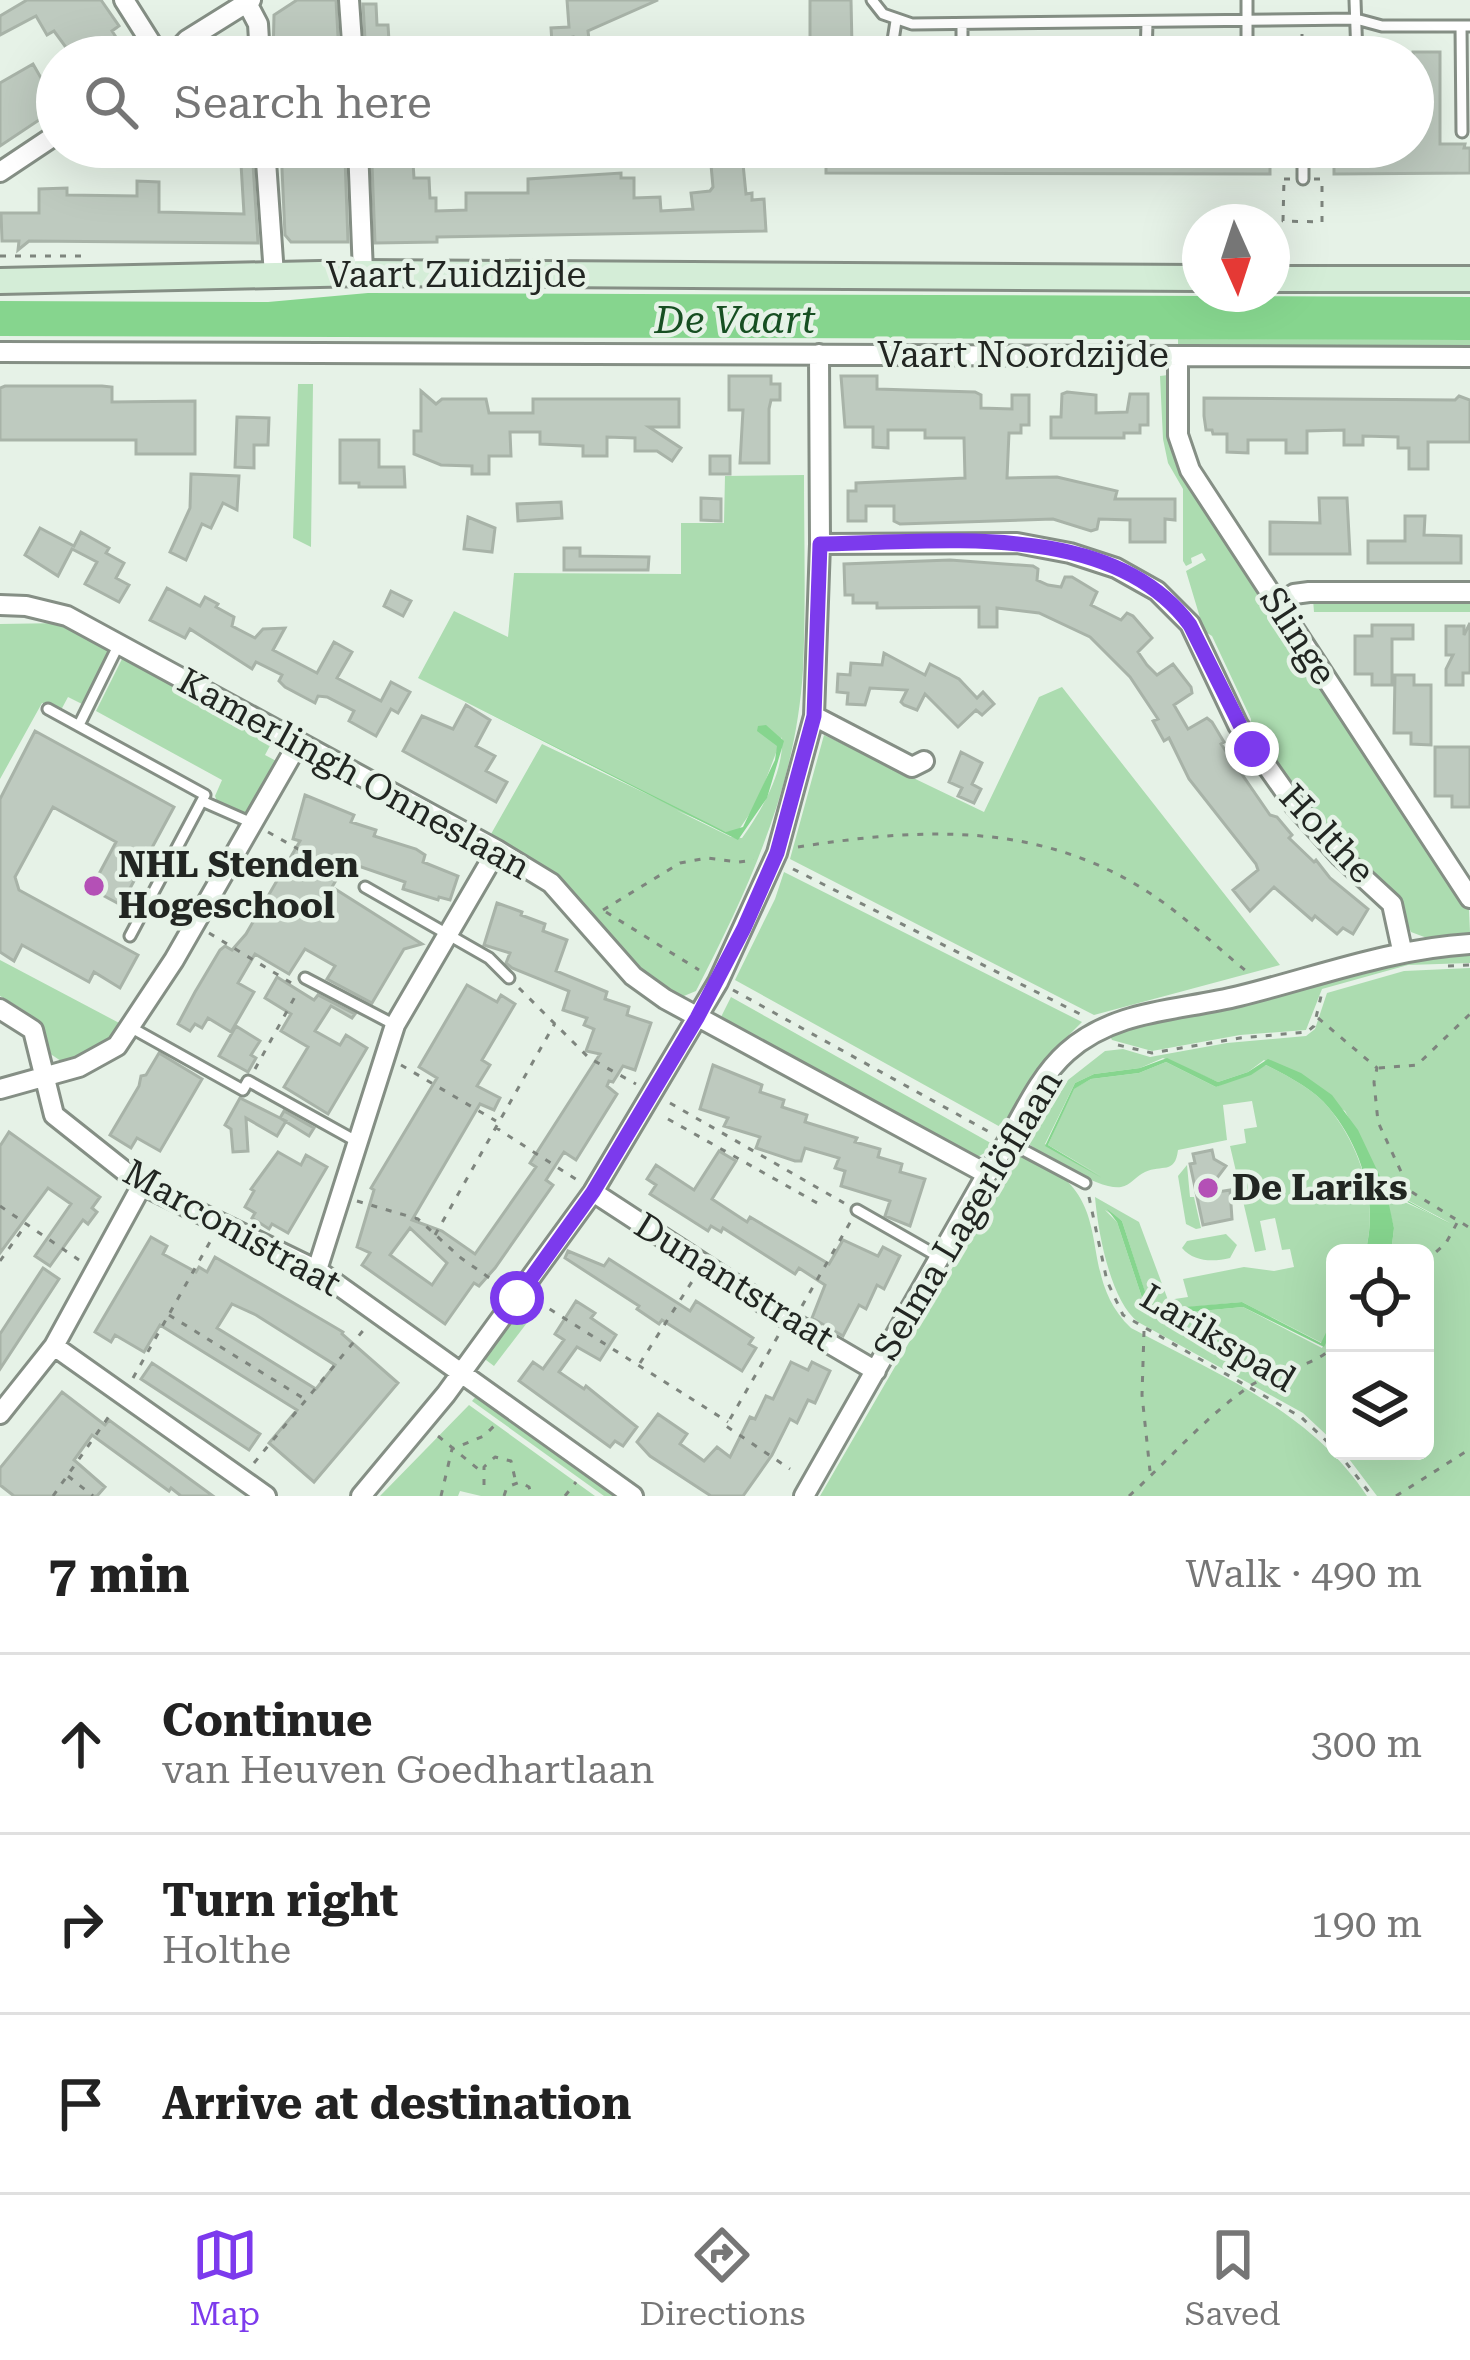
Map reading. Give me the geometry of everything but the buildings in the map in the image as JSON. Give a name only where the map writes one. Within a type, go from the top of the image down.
[{"type":"main road","name":"Vaart Zuidzijde","points":[[0,281],[274,275],[364,264],[1182,278]]},
{"type":"main road","points":[[1290,279],[1470,279]]},
{"type":"street","points":[[124,0],[147,36]]},
{"type":"street","points":[[349,0],[351,36]]},
{"type":"street","points":[[193,36],[249,1],[259,36]]},
{"type":"street","points":[[0,172],[36,148]]},
{"type":"street","points":[[267,168],[274,275]]},
{"type":"street","points":[[359,168],[364,264]]},
{"type":"street","name":"Vaart Noordzijde","points":[[0,352],[1470,357]]},
{"type":"street","points":[[361,1496],[422,1423],[593,1192],[718,982],[775,858],[814,716],[820,544],[819,354]]},
{"type":"street","name":"Slinge","points":[[1178,356],[1178,435],[1190,470],[1470,898]]},
{"type":"street","name":"Holthe","points":[[820,544],[1017,542],[1116,568],[1157,591],[1190,625],[1238,724],[1294,806],[1392,904],[1402,950]]},
{"type":"street","points":[[1277,604],[1309,592],[1470,592]]},
{"type":"street","name":"Kamerlingh Onneslaan","points":[[0,605],[67,616],[497,850],[550,883],[633,976],[697,1018],[988,1174]]},
{"type":"street","points":[[814,716],[912,766],[924,761]]},
{"type":"street","points":[[0,1089],[79,1067],[117,1046],[196,925],[299,742]]},
{"type":"street","points":[[317,1270],[395,1025],[497,850]]},
{"type":"street","name":"Selma Lagerlöflaan","points":[[804,1496],[1048,1073],[1071,1048],[1099,1029],[1129,1018],[1264,989],[1402,950],[1470,944]]},
{"type":"street","name":"Marconistraat","points":[[0,1009],[33,1030],[54,1115],[142,1185],[317,1270],[633,1496]]},
{"type":"street","points":[[0,1414],[54,1346],[142,1185]]},
{"type":"street","name":"Dunantstraat","points":[[593,1192],[790,1321],[876,1371]]},
{"type":"street","points":[[54,1346],[266,1496]]},
{"type":"lane","points":[[872,0],[896,21],[962,24],[1356,19],[1382,26],[1466,26],[1462,132]]},
{"type":"lane","points":[[1247,0],[1247,36]]},
{"type":"lane","points":[[1355,0],[1356,36]]},
{"type":"lane","points":[[894,36],[896,21]]},
{"type":"lane","points":[[1147,23],[1147,36]]},
{"type":"lane","points":[[962,24],[962,36]]},
{"type":"lane","points":[[1303,168],[1303,179]]},
{"type":"lane","points":[[80,725],[119,644]]},
{"type":"lane","points":[[49,709],[205,795],[130,936]]},
{"type":"lane","points":[[202,801],[253,824]]},
{"type":"lane","points":[[365,887],[490,958],[509,978]]},
{"type":"lane","points":[[305,978],[395,1025]]},
{"type":"lane","points":[[130,1027],[243,1090],[248,1081],[356,1141]]},
{"type":"lane","points":[[1010,1143],[1085,1183]]},
{"type":"lane","points":[[857,1210],[941,1258]]},
{"type":"path","points":[[1302,20],[1302,36]]},
{"type":"path","points":[[1224,23],[1224,36]]},
{"type":"path","points":[[1284,179],[1303,179],[1322,179],[1322,222],[1283,221],[1284,179]]},
{"type":"path","points":[[253,824],[365,887]]},
{"type":"path","points":[[1010,1143],[718,982],[603,910],[680,863],[707,858],[775,858],[896,832],[1028,841],[1077,857],[1155,897],[1264,989]]},
{"type":"path","points":[[775,858],[1088,1018],[1111,1043],[1152,1053],[1240,1038],[1302,1034],[1311,1030],[1320,995],[1330,989]]},
{"type":"path","points":[[196,925],[299,988],[248,1081]]},
{"type":"path","points":[[1449,966],[1470,965]]},
{"type":"path","points":[[509,978],[589,1058],[857,1210],[726,1426],[790,1468]]},
{"type":"path","points":[[1316,1016],[1377,1068],[1417,1065],[1470,1014]]},
{"type":"path","points":[[435,1234],[555,1023]]},
{"type":"path","points":[[385,1055],[593,1192]]},
{"type":"path","points":[[1377,1068],[1378,1122],[1407,1186],[1418,1199],[1470,1228]]},
{"type":"path","points":[[668,1119],[819,1204]]},
{"type":"path","name":"Larikspad","points":[[1085,1183],[1113,1298],[1123,1315],[1301,1417],[1326,1441]]},
{"type":"path","points":[[339,1196],[418,1219],[461,1258],[728,1422]]},
{"type":"path","points":[[0,1206],[95,1271]]},
{"type":"path","points":[[1434,1254],[1446,1243],[1457,1221]]},
{"type":"path","points":[[53,1496],[124,1395],[221,1223]]},
{"type":"path","points":[[0,1261],[26,1224]]},
{"type":"path","points":[[640,1365],[704,1264]]},
{"type":"path","points":[[241,1478],[378,1313]]},
{"type":"path","points":[[169,1315],[305,1399]]},
{"type":"path","points":[[1144,1330],[1142,1407],[1152,1474]]},
{"type":"path","points":[[1129,1496],[1192,1433],[1249,1387],[1329,1352]]},
{"type":"path","points":[[422,1423],[483,1473]]},
{"type":"path","points":[[452,1449],[484,1436],[498,1423]]},
{"type":"path","points":[[441,1496],[452,1449]]},
{"type":"path","points":[[1396,1496],[1470,1449]]},
{"type":"path","points":[[484,1485],[483,1473],[490,1459],[506,1457],[513,1465],[516,1483]]},
{"type":"path","name":"Larikspad","points":[[1344,1460],[1372,1496]]},
{"type":"path","points":[[68,1475],[93,1496]]},
{"type":"path","points":[[569,1495],[577,1480]]},
{"type":"path","points":[[504,1496],[507,1487],[516,1483],[529,1487],[532,1496]]},
{"type":"shaded area","points":[[1178,339],[1470,340],[1470,350],[1178,349]]},
{"type":"shaded area","points":[[1168,375],[1171,415],[1233,550],[1469,910],[1467,935],[1427,938],[1411,932],[1390,887],[1301,801],[1250,730],[1251,719],[1212,636],[1204,631],[1186,571],[1206,560],[1202,553],[1186,566],[1183,561],[1183,489],[1168,463],[1163,439],[1160,376]]},
{"type":"shaded area","points":[[298,384],[313,384],[311,547],[293,538]]},
{"type":"shaded area","points":[[804,475],[803,669],[791,755],[767,836],[696,991],[679,998],[633,965],[562,881],[491,834],[542,744],[664,802],[418,678],[454,611],[508,637],[514,573],[681,574],[681,523],[724,523],[725,476]],"holes":[[[782,737],[770,790],[742,838],[731,837],[676,810],[726,832],[738,831],[757,803]]]},
{"type":"shaded area","points":[[1313,599],[1470,599],[1470,612],[1314,612]]},
{"type":"shaded area","points":[[62,623],[110,647],[110,657],[84,705],[68,697],[61,710],[42,703],[0,779],[0,624]]},
{"type":"shaded area","points":[[124,655],[275,736],[265,755],[280,763],[248,818],[219,807],[215,796],[222,780],[96,711]]},
{"type":"shaded area","points":[[1062,687],[1280,965],[1094,1015],[790,859],[824,735],[984,812],[1039,697]]},
{"type":"shaded area","points":[[784,872],[1082,1022],[1045,1059],[1004,1129],[735,980]]},
{"type":"shaded area","points":[[1470,952],[1470,963],[1408,965],[1322,989],[1306,1030],[1240,1035],[1152,1051],[1112,1040],[1109,1034],[1236,1007],[1381,968]]},
{"type":"shaded area","points":[[0,960],[123,1025],[95,1049],[61,1061],[49,1053],[43,1031],[33,1018],[0,996]]},
{"type":"shaded area","points":[[1470,968],[1470,1496],[1377,1496],[1350,1460],[1434,1460],[1434,1244],[1392,1244],[1394,1228],[1385,1193],[1450,1223],[1385,1188],[1345,1111],[1264,1060],[1248,1072],[1218,1082],[1163,1058],[1075,1083],[1045,1144],[1103,1177],[1048,1145],[1073,1089],[1091,1079],[1139,1073],[1166,1062],[1216,1087],[1266,1065],[1323,1101],[1358,1158],[1370,1215],[1367,1244],[1326,1244],[1326,1334],[1322,1343],[1242,1302],[1151,1311],[1122,1221],[1105,1210],[1117,1222],[1148,1316],[1243,1307],[1322,1348],[1326,1341],[1326,1435],[1303,1413],[1138,1322],[1120,1298],[1103,1246],[1095,1197],[1139,1222],[1168,1300],[1188,1297],[1183,1279],[1244,1267],[1274,1271],[1294,1267],[1290,1249],[1282,1250],[1275,1218],[1260,1221],[1266,1250],[1255,1252],[1230,1146],[1246,1143],[1244,1129],[1257,1127],[1252,1101],[1223,1105],[1227,1140],[1178,1150],[1171,1166],[1145,1172],[1121,1187],[1088,1179],[1029,1144],[1068,1080],[1105,1051],[1123,1049],[1150,1057],[1227,1043],[1306,1036],[1315,1029],[1327,993],[1404,971]]},
{"type":"shaded area","points":[[731,997],[996,1146],[976,1158],[720,1019]]},
{"type":"shaded area","points":[[1024,1156],[1055,1172],[1075,1190],[1087,1211],[1103,1282],[1131,1328],[1229,1379],[1290,1418],[1319,1440],[1326,1447],[1326,1460],[1338,1460],[1367,1496],[820,1496],[1016,1158]]},
{"type":"shaded area","points":[[1187,1165],[1190,1197],[1194,1197],[1201,1228],[1196,1229],[1186,1224],[1178,1176]]},
{"type":"shaded area","points":[[1226,1234],[1237,1245],[1230,1258],[1204,1260],[1182,1248],[1187,1241]]},
{"type":"shaded area","points":[[524,1302],[536,1311],[494,1366],[482,1357]]},
{"type":"shaded area","points":[[478,1394],[620,1496],[604,1496],[472,1401]]},
{"type":"shaded area","points":[[469,1405],[595,1496],[481,1496],[460,1491],[458,1496],[380,1496]]},
{"type":"water","name":"De Vaart","points":[[368,293],[1182,296],[1182,312],[1290,312],[1290,296],[1470,297],[1470,340],[0,336],[0,301],[268,302]]},
{"type":"water","points":[[474,706],[726,832],[743,827],[775,760],[777,746],[757,731],[758,726],[766,725],[784,741],[767,798],[738,840]]},
{"type":"water","points":[[1167,1058],[1218,1082],[1268,1059],[1301,1073],[1332,1095],[1358,1130],[1386,1189],[1450,1224],[1386,1191],[1394,1228],[1392,1244],[1367,1244],[1368,1196],[1351,1140],[1316,1095],[1266,1065],[1216,1087],[1166,1062],[1139,1073],[1091,1079],[1074,1089],[1048,1145],[1102,1178],[1045,1146],[1075,1083],[1094,1074],[1140,1068]]},
{"type":"water","points":[[1107,1209],[1122,1221],[1151,1310],[1242,1302],[1321,1343],[1326,1333],[1324,1347],[1243,1307],[1148,1316],[1117,1222]]},
{"type":"place","name":"NHL Stenden Hogeschool","points":[[94,886]]},
{"type":"place","name":"De Lariks","points":[[1208,1188]]},
{"type":"route","points":[[517,1298],[593,1192],[697,1018],[777,853],[814,716],[820,544],[1017,542],[1116,568],[1177,607],[1252,749]]}]
